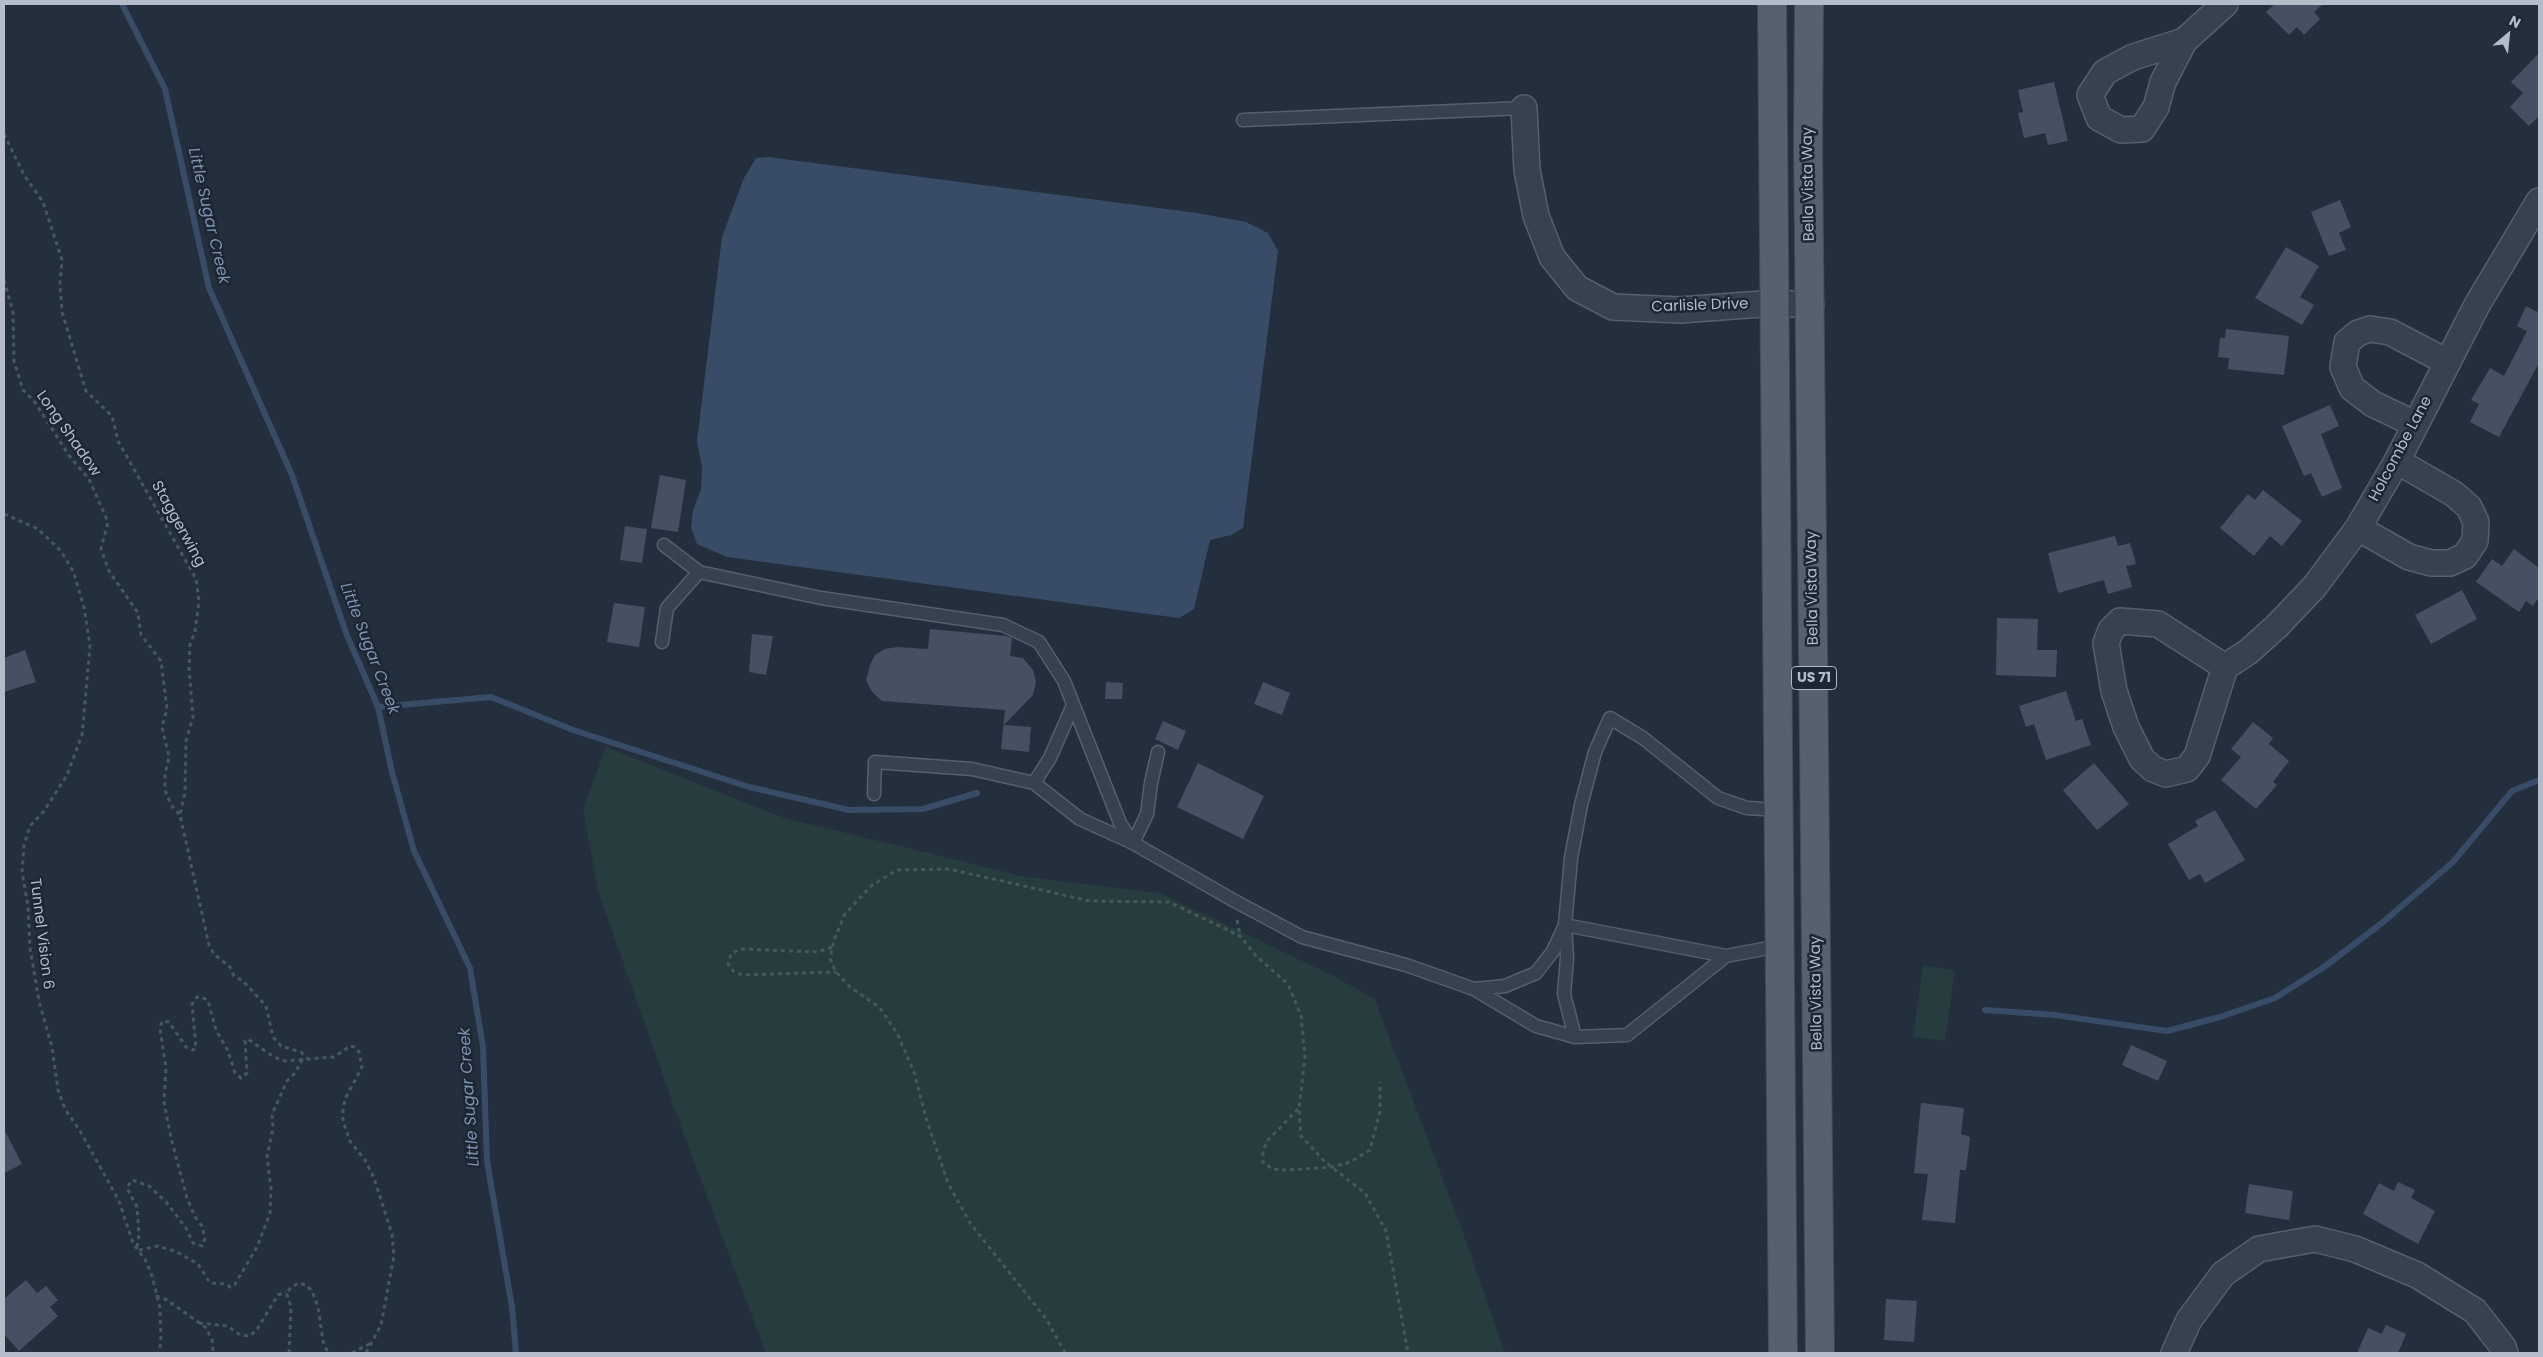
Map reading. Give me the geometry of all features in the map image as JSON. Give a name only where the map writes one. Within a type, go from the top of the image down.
[{"type":"main road","name":"US 71","points":[[1772,4],[1782,1353]]},
{"type":"main road","name":"Bella Vista Way","points":[[1809,4],[1820,1353]]},
{"type":"street","points":[[2184,41],[2225,4]]},
{"type":"street","name":"Carlisle Drive","points":[[1524,108],[1527,170],[1536,216],[1552,257],[1577,288],[1613,307],[1680,310],[1775,303],[1811,306]]},
{"type":"street","name":"Holcombe Lane","points":[[2224,667],[2248,652],[2277,626],[2315,586],[2358,528],[2397,461],[2477,305],[2539,201]]},
{"type":"street","points":[[2415,424],[2373,404],[2352,388],[2343,367],[2347,342],[2358,333],[2370,329],[2390,332],[2447,362]]},
{"type":"street","points":[[2358,528],[2409,557],[2431,563],[2450,564],[2465,556],[2475,541],[2476,522],[2469,507],[2454,494],[2397,461]]},
{"type":"street","points":[[2120,621],[2158,624],[2224,667],[2197,756],[2187,769],[2166,774],[2153,769],[2142,759],[2126,727],[2114,691],[2106,642],[2111,630],[2120,621]]},
{"type":"street","points":[[2174,1353],[2189,1320],[2223,1274],[2259,1248],[2315,1239],[2355,1249],[2417,1275],[2474,1311],[2503,1347],[2505,1353]]},
{"type":"lane","points":[[1243,120],[1524,108]]},
{"type":"lane","points":[[664,545],[699,572],[821,598],[1004,625],[1039,642],[1064,681],[1120,823],[1133,843]]},
{"type":"lane","points":[[662,642],[667,608],[699,572]]},
{"type":"lane","points":[[1034,783],[1050,758],[1073,705]]},
{"type":"lane","points":[[1575,1037],[1564,994],[1567,958],[1565,925],[1571,858],[1581,805],[1595,752],[1610,718],[1643,738],[1718,798],[1747,808],[1779,810]]},
{"type":"lane","points":[[1133,843],[1147,814],[1150,783],[1158,752]]},
{"type":"lane","points":[[874,794],[875,762],[972,769],[1034,783],[1080,819],[1133,843],[1233,900],[1302,936],[1406,965],[1474,989],[1536,1026],[1575,1037],[1627,1035],[1726,956]]},
{"type":"lane","points":[[1565,925],[1726,956],[1779,946]]},
{"type":"lane","points":[[1474,989],[1505,986],[1536,973],[1553,951],[1565,925]]},
{"type":"path","name":"Staggerwing","points":[[4,134],[24,175],[43,202],[62,260],[60,284],[62,312],[86,391],[112,416],[118,441],[196,580],[199,601],[195,631],[190,645],[189,668],[193,717],[186,741],[185,792],[180,815],[209,945],[214,954],[230,967],[234,976],[243,980],[266,1006],[274,1037],[281,1046],[301,1052],[305,1058]]},
{"type":"path","name":"Long Shadow","points":[[4,280],[13,312],[14,361],[23,390],[34,401],[70,458],[89,479],[108,522],[101,548],[109,571],[138,613],[141,635],[161,661],[167,709],[162,727],[168,757],[165,790],[171,805],[180,815]]},
{"type":"path","name":"Tunnel Vision 6","points":[[4,514],[38,529],[61,551],[73,571],[84,607],[90,646],[82,736],[66,775],[44,811],[30,826],[24,845],[22,872],[28,906],[32,968],[52,1047],[58,1090],[65,1109],[120,1201],[133,1243],[138,1248],[152,1276],[160,1308],[161,1343],[158,1353]]},
{"type":"path","points":[[1065,1353],[1047,1320],[970,1223],[948,1183],[926,1118],[914,1072],[897,1033],[880,1008],[849,986],[836,972],[830,959],[845,914],[871,886],[897,870],[949,869],[1090,900],[1170,902],[1240,936],[1256,956],[1288,984],[1301,1016],[1306,1056],[1299,1109],[1301,1136],[1332,1167],[1365,1194],[1386,1231],[1408,1353]]},
{"type":"path","points":[[833,947],[818,952],[740,949],[731,954],[728,964],[733,971],[742,975],[836,972]]},
{"type":"path","points":[[305,1058],[287,1081],[272,1114],[273,1128],[267,1157],[271,1189],[270,1213],[266,1228],[234,1286],[210,1283],[198,1264],[177,1252],[158,1246],[138,1248],[137,1207],[127,1188],[132,1180],[149,1186],[166,1202],[186,1228],[194,1243],[202,1246],[205,1238],[202,1226],[194,1217],[187,1198],[170,1138],[164,1102],[166,1067],[160,1029],[162,1020],[169,1022],[186,1047],[193,1050],[196,1048],[192,1004],[197,997],[202,997],[208,1001],[216,1030],[228,1051],[235,1073],[241,1078],[247,1073],[246,1041],[248,1039],[274,1058],[285,1061],[305,1058],[334,1057],[350,1046],[355,1047],[363,1063],[346,1098],[343,1108],[343,1121],[350,1141],[365,1160],[374,1178],[390,1227],[394,1256],[381,1326],[374,1342],[366,1353]]},
{"type":"path","points":[[1299,1109],[1268,1140],[1263,1150],[1263,1162],[1272,1169],[1332,1167],[1350,1162],[1370,1150],[1380,1110],[1380,1082]]},
{"type":"path","points":[[199,1323],[228,1326],[240,1335],[249,1336],[256,1331],[278,1295],[286,1292],[298,1282],[306,1285],[312,1291],[318,1307],[323,1341],[328,1353]]},
{"type":"path","points":[[286,1292],[290,1307],[289,1353]]},
{"type":"path","points":[[156,1296],[167,1300],[205,1327],[212,1339],[213,1353]]},
{"type":"path","points":[[352,1353],[374,1342]]},
{"type":"green space","points":[[606,747],[781,817],[1026,877],[1160,893],[1336,977],[1375,1000],[1461,1227],[1505,1353],[766,1353],[683,1132],[598,891],[583,809]]},
{"type":"green space","points":[[1923,965],[1955,970],[1945,1041],[1913,1037]]},
{"type":"water","points":[[768,157],[1197,213],[1246,222],[1268,233],[1278,251],[1243,528],[1231,535],[1210,540],[1194,609],[1179,618],[727,557],[697,544],[691,527],[693,511],[701,489],[702,467],[697,441],[722,237],[744,178],[756,158]]},
{"type":"building","points":[[2275,4],[2323,4],[2314,12],[2320,19],[2304,35],[2297,27],[2289,35],[2266,12]]},
{"type":"building","points":[[2539,53],[2539,116],[2529,126],[2510,107],[2523,93],[2511,82]]},
{"type":"building","points":[[2054,82],[2068,141],[2048,145],[2045,133],[2024,138],[2018,113],[2023,112],[2018,90]]},
{"type":"building","points":[[2340,200],[2351,227],[2339,233],[2346,250],[2329,256],[2311,212]]},
{"type":"building","points":[[2286,247],[2319,266],[2300,297],[2314,305],[2302,325],[2255,298]]},
{"type":"building","points":[[2526,306],[2537,312],[2539,308],[2539,363],[2499,437],[2470,422],[2479,404],[2471,400],[2490,368],[2504,376],[2527,331],[2517,326]]},
{"type":"building","points":[[2226,329],[2289,336],[2284,375],[2228,369],[2229,358],[2218,357],[2220,338],[2225,338]]},
{"type":"building","points":[[2330,405],[2339,426],[2321,434],[2342,488],[2322,497],[2311,473],[2304,476],[2282,426]]},
{"type":"building","points":[[660,475],[686,480],[678,532],[651,528]]},
{"type":"building","points":[[2263,490],[2302,521],[2282,546],[2270,536],[2254,556],[2220,528],[2248,494],[2255,500]]},
{"type":"building","points":[[625,526],[647,529],[642,563],[620,560]]},
{"type":"building","points":[[2115,536],[2118,546],[2130,543],[2136,564],[2126,566],[2132,587],[2108,594],[2104,580],[2058,593],[2048,553]]},
{"type":"building","points":[[2514,549],[2539,568],[2539,597],[2533,606],[2526,601],[2519,612],[2476,582],[2492,559],[2502,566]]},
{"type":"building","points":[[2462,590],[2477,619],[2431,644],[2415,615]]},
{"type":"building","points":[[614,603],[645,607],[639,647],[607,642]]},
{"type":"building","points":[[1997,618],[2038,619],[2037,650],[2057,650],[2056,677],[1996,675]]},
{"type":"building","points":[[930,629],[1012,638],[1010,656],[1023,658],[1033,670],[1036,682],[1033,695],[1004,725],[1031,727],[1029,752],[1001,749],[1005,710],[882,701],[872,692],[866,680],[875,655],[885,649],[897,647],[928,649]]},
{"type":"building","points":[[752,634],[773,636],[766,675],[749,672]]},
{"type":"building","points":[[25,650],[36,682],[4,692],[4,658]]},
{"type":"building","points":[[1106,682],[1123,683],[1122,699],[1105,699]]},
{"type":"building","points":[[1263,682],[1290,693],[1282,715],[1254,704]]},
{"type":"building","points":[[2066,691],[2076,721],[2082,719],[2091,745],[2046,760],[2034,724],[2026,727],[2019,706]]},
{"type":"building","points":[[1163,721],[1186,731],[1178,750],[1155,739]]},
{"type":"building","points":[[2253,722],[2273,738],[2269,744],[2289,761],[2273,782],[2277,785],[2256,809],[2221,780],[2241,757],[2231,749]]},
{"type":"building","points":[[1198,763],[1264,796],[1243,839],[1177,807]]},
{"type":"building","points":[[2094,763],[2129,804],[2097,830],[2063,790]]},
{"type":"building","points":[[2215,810],[2245,860],[2205,883],[2200,874],[2189,880],[2168,844],[2198,826],[2195,821]]},
{"type":"building","points":[[2131,1045],[2167,1061],[2158,1081],[2122,1065]]},
{"type":"building","points":[[1921,1103],[1964,1108],[1961,1134],[1970,1137],[1966,1170],[1960,1170],[1955,1223],[1922,1220],[1928,1174],[1914,1173]]},
{"type":"building","points":[[4,1129],[22,1164],[4,1173]]},
{"type":"building","points":[[2398,1182],[2415,1190],[2411,1198],[2435,1211],[2418,1244],[2363,1214],[2379,1183],[2394,1191]]},
{"type":"building","points":[[2249,1184],[2293,1191],[2289,1220],[2245,1213]]},
{"type":"building","points":[[26,1280],[37,1293],[46,1286],[58,1300],[50,1307],[58,1316],[19,1351],[4,1334],[4,1299]]},
{"type":"building","points":[[1886,1299],[1917,1301],[1914,1342],[1884,1340]]},
{"type":"building","points":[[2386,1325],[2406,1334],[2398,1353],[2357,1353],[2368,1328],[2382,1334]]},
{"type":"waterway","name":"Little Sugar Creek","points":[[122,4],[165,89],[209,288],[292,475],[346,633],[378,707],[392,772],[414,851],[470,968],[483,1047],[487,1161],[512,1307],[516,1353]]},
{"type":"waterway","points":[[378,707],[491,697],[573,730],[749,787],[849,810],[923,809],[977,793]]},
{"type":"waterway","points":[[1985,1010],[2055,1015],[2167,1031],[2220,1017],[2275,998],[2324,967],[2382,923],[2453,862],[2512,791],[2539,780]]}]
